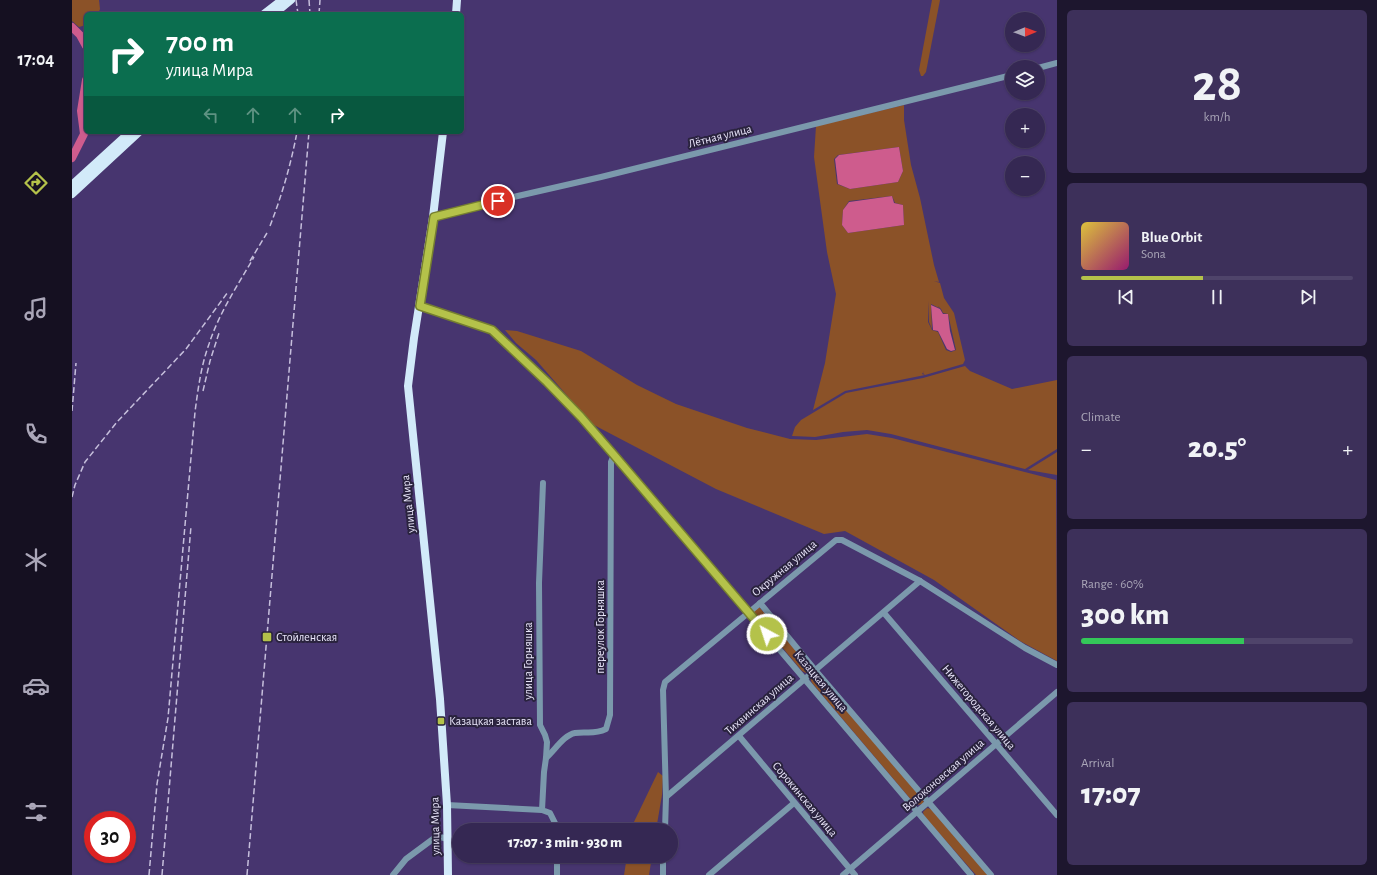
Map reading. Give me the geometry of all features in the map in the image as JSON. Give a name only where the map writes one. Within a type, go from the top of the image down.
[{"type":"main road","points":[[267,12],[282,0]]},
{"type":"main road","points":[[276,12],[291,0]]},
{"type":"main road","points":[[456,12],[457,0]]},
{"type":"main road","points":[[72,185],[128,134]]},
{"type":"main road","points":[[72,194],[137,134]]},
{"type":"main road","name":"улица Мира","points":[[443,134],[434,217],[414,338],[408,386],[440,699],[447,805],[448,875]]},
{"type":"street","points":[[1045,67],[1057,64]]},
{"type":"street","name":"Лётная улица","points":[[434,217],[509,198],[601,178],[1005,77]]},
{"type":"street","name":"Казацкая улица","points":[[420,306],[492,330],[547,382],[581,417],[971,875]]},
{"type":"street","name":"переулок Горняшка","points":[[546,758],[567,736],[575,733],[598,733],[606,729],[610,715],[612,462],[614,455]]},
{"type":"street","name":"улица Горняшка","points":[[542,810],[547,742],[540,725],[539,583],[543,483]]},
{"type":"street","name":"Окружная улица","points":[[665,823],[666,797],[663,690],[665,682],[836,540],[842,540],[920,582],[1025,648],[1057,665]]},
{"type":"street","name":"Тихвинская улица","points":[[666,797],[920,582]]},
{"type":"street","name":"Казацкая улица","points":[[760,603],[815,670],[991,875]]},
{"type":"street","name":"Нижегородская улица","points":[[884,613],[996,744],[1056,811]]},
{"type":"street","name":"Волоконовская улица","points":[[843,875],[1057,692]]},
{"type":"street","name":"Сорокинская улица","points":[[739,736],[855,875]]},
{"type":"street","points":[[709,875],[794,803]]},
{"type":"street","points":[[447,805],[542,810],[550,813],[555,823]]},
{"type":"street","points":[[393,875],[406,859],[433,839],[440,837],[448,840]]},
{"type":"street","points":[[557,863],[557,875]]},
{"type":"street","points":[[663,863],[663,875]]},
{"type":"shaded area","points":[[72,0],[99,0],[99,12],[84,12],[84,26],[79,27],[72,21]]},
{"type":"shaded area","points":[[932,0],[940,0],[926,72],[923,76],[921,76],[919,70]]},
{"type":"shaded area","points":[[904,105],[904,120],[911,165],[939,282],[934,281],[940,283],[944,298],[954,313],[965,360],[963,364],[925,375],[845,391],[813,410],[825,363],[836,294],[827,252],[814,157],[816,126]],"holes":[[[899,147],[903,171],[898,182],[850,189],[837,184],[834,159],[838,155]],[[892,196],[895,203],[903,205],[904,225],[848,233],[842,225],[843,210],[849,201]],[[928,301],[929,322],[932,329],[931,304],[939,308],[938,306],[943,313],[948,314],[956,350],[951,352],[946,350],[938,332],[932,330],[928,322]]]},
{"type":"shaded area","points":[[899,147],[903,171],[898,182],[850,189],[838,184],[835,159],[839,155]]},
{"type":"shaded area","points":[[892,196],[894,203],[903,205],[904,225],[848,233],[842,225],[843,210],[849,202]]},
{"type":"shaded area","points":[[931,305],[940,309],[943,314],[948,314],[950,331],[955,350],[951,351],[947,349],[938,331],[933,330]]},
{"type":"shaded area","points":[[505,330],[517,331],[581,351],[637,385],[676,404],[747,428],[790,439],[816,440],[867,434],[892,438],[1056,480],[1057,661],[1020,641],[934,580],[845,531],[824,534],[716,489],[592,424],[536,360],[516,343]]},
{"type":"shaded area","points":[[965,366],[970,371],[1012,389],[1057,380],[1057,449],[1025,469],[891,434],[867,430],[843,432],[815,437],[792,436],[795,427],[801,420],[846,393],[923,378]]},
{"type":"shaded area","points":[[1057,452],[1057,475],[1028,470]]},
{"type":"shaded area","points":[[757,607],[760,608],[809,666],[811,670],[810,672],[806,673],[802,671],[756,616],[753,612]]},
{"type":"shaded area","points":[[813,675],[817,675],[922,798],[924,802],[923,804],[916,805],[913,802],[812,683],[810,678]]},
{"type":"shaded area","points":[[658,772],[663,776],[662,795],[657,823],[633,823]]},
{"type":"shaded area","points":[[927,808],[931,809],[988,875],[976,875],[924,816],[923,812]]},
{"type":"shaded area","points":[[626,863],[651,863],[649,875],[624,875]]},
{"type":"waterway","points":[[72,27],[80,35],[84,42]]},
{"type":"waterway","points":[[84,92],[81,111],[84,134]]},
{"type":"waterway","points":[[72,158],[84,134]]},
{"type":"railway","points":[[296,0],[298,12]]},
{"type":"railway","points":[[309,0],[310,12]]},
{"type":"railway","points":[[319,12],[320,0]]},
{"type":"railway","points":[[270,226],[286,179],[297,134]]},
{"type":"railway","points":[[247,875],[309,134]]},
{"type":"railway","points":[[250,261],[267,233]]},
{"type":"railway","points":[[149,875],[157,784],[168,718],[195,412],[199,386],[206,352],[218,321],[254,257]]},
{"type":"railway","points":[[72,497],[75,485],[85,462],[117,422],[186,349],[228,292]]},
{"type":"railway","points":[[203,391],[210,361],[219,333]]},
{"type":"railway","points":[[72,411],[76,363]]},
{"type":"railway","points":[[162,875],[191,526]]},
{"type":"place","name":"Стойленская","points":[[267,637]]},
{"type":"place","name":"Казацкая застава","points":[[441,721]]},
{"type":"route","points":[[498,201],[434,217],[420,306],[492,330],[547,382],[581,417],[767,634]]}]
